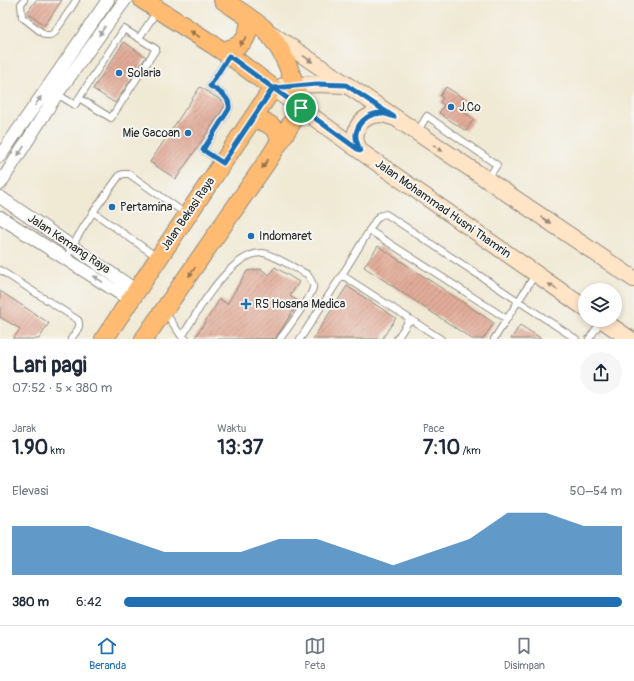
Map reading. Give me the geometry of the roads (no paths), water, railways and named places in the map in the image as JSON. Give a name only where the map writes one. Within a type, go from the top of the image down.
[{"type":"main road","points":[[144,339],[281,140],[301,108],[288,65],[281,52],[257,24],[223,0]]},
{"type":"main road","name":"Jalan Mohammad Husni Thamrin","points":[[151,5],[226,53],[273,88]]},
{"type":"main road","points":[[226,53],[243,44],[249,32],[257,24]]},
{"type":"main road","name":"Jalan Bekasi Raya","points":[[104,339],[273,88]]},
{"type":"main road","points":[[253,119],[267,123],[278,133],[281,140]]},
{"type":"street","points":[[0,156],[108,0]]},
{"type":"street","points":[[0,184],[58,94],[125,0]]},
{"type":"street","points":[[257,24],[416,133],[634,279]]},
{"type":"street","points":[[273,88],[295,85],[346,85]]},
{"type":"street","name":"Jalan Mohammad Husni Thamrin","points":[[273,88],[360,151],[578,303]]},
{"type":"street","points":[[360,151],[356,142],[356,133],[360,124],[366,117],[375,114],[385,114],[394,117]]},
{"type":"street","points":[[20,126],[33,133]]},
{"type":"street","name":"Jalan Kemang Raya","points":[[0,197],[72,247],[134,296]]},
{"type":"street","name":"Jalan Kemang Raya","points":[[0,217],[66,259],[134,296]]},
{"type":"street","points":[[612,327],[630,339]]},
{"type":"lane","points":[[24,0],[22,4],[22,17],[45,35],[54,33],[76,0]]},
{"type":"lane","points":[[139,38],[151,5]]},
{"type":"lane","points":[[58,94],[74,105],[124,29],[156,49],[111,118],[79,98]]},
{"type":"lane","points":[[223,163],[203,150],[229,109],[230,104],[228,99],[210,86],[226,53]]},
{"type":"lane","points":[[66,259],[93,212],[120,175],[126,174],[187,215]]},
{"type":"lane","points":[[93,212],[159,258]]},
{"type":"lane","points":[[300,339],[342,275],[369,230],[379,216],[386,214],[576,339]]},
{"type":"lane","points":[[369,230],[507,319]]},
{"type":"lane","points":[[164,311],[184,338],[214,289],[237,262],[249,255],[265,253],[307,274],[312,280],[313,288],[309,296],[280,339]]},
{"type":"lane","points":[[0,270],[78,320],[80,324],[79,328],[72,339]]},
{"type":"lane","points":[[342,275],[441,339]]},
{"type":"lane","points":[[494,339],[536,275]]},
{"type":"lane","points":[[396,339],[410,319]]},
{"type":"lane","points":[[589,339],[597,327]]},
{"type":"place","name":"Solaria","points":[[119,73]]},
{"type":"place","name":"J.Co","points":[[451,107]]},
{"type":"place","name":"Mie Gacoan","points":[[188,133]]},
{"type":"place","name":"Pertamina","points":[[112,207]]},
{"type":"place","name":"Indomaret","points":[[251,236]]},
{"type":"place","name":"RS Hosana Medica","points":[[246,304]]}]
